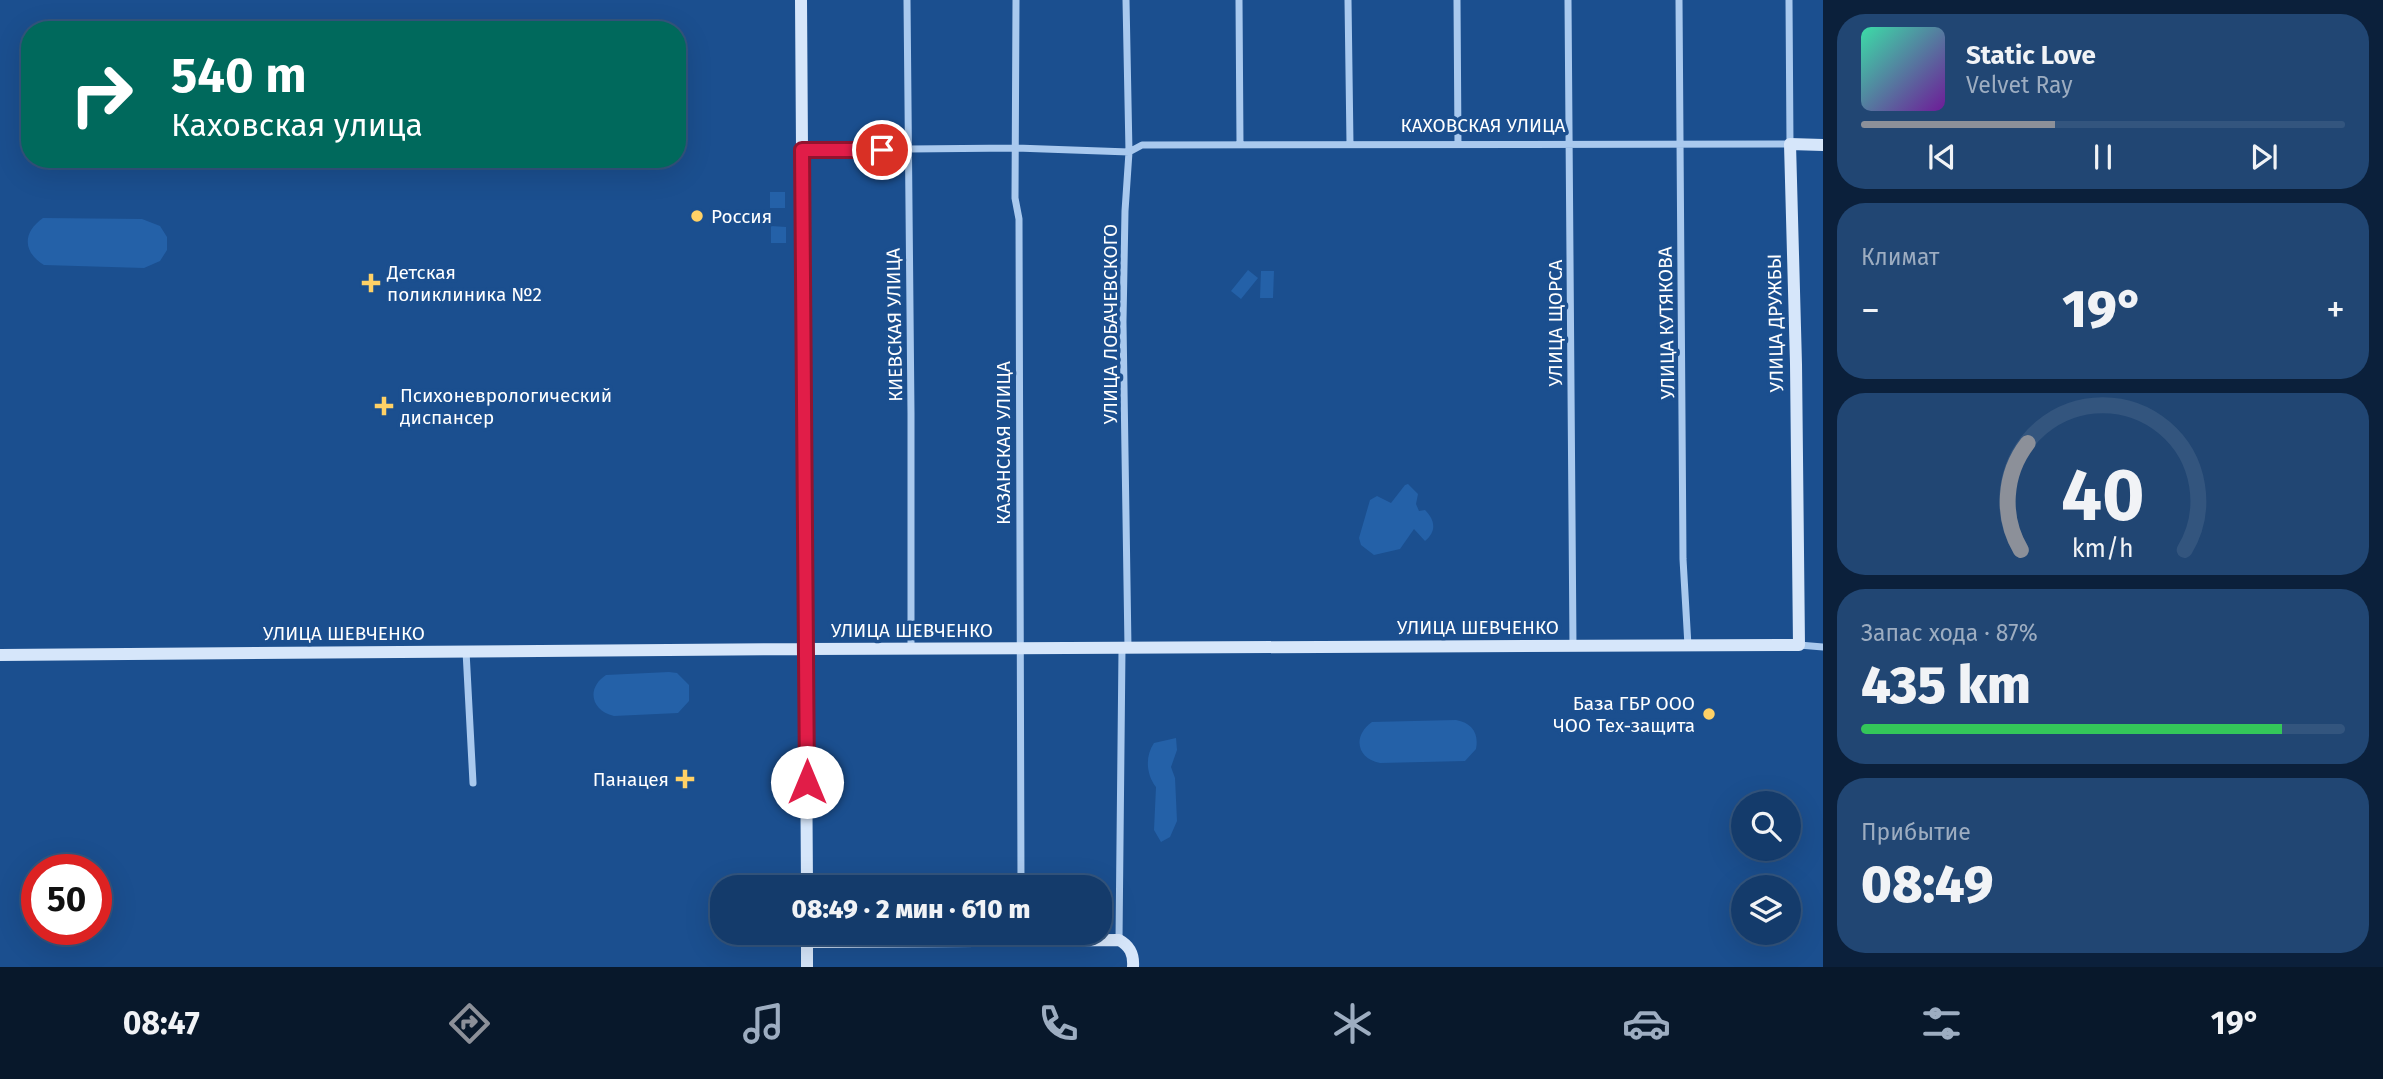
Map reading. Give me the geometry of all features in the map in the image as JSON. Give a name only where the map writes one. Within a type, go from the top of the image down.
[{"type":"street","points":[[801,0],[807,875]]},
{"type":"street","name":"КИЕВСКАЯ УЛИЦА","points":[[907,0],[911,649]]},
{"type":"street","name":"КАЗАНСКАЯ УЛИЦА","points":[[1016,0],[1015,198],[1019,219],[1021,875]]},
{"type":"street","name":"УЛИЦА ЛОБАЧЕВСКОГО","points":[[1119,940],[1125,648],[1125,211],[1129,152],[1126,0]]},
{"type":"street","points":[[1239,0],[1240,144]]},
{"type":"street","points":[[1348,0],[1350,144]]},
{"type":"street","points":[[1457,0],[1458,144]]},
{"type":"street","name":"УЛИЦА ЩОРСА","points":[[1568,0],[1573,646]]},
{"type":"street","name":"УЛИЦА КУТЯКОВА","points":[[1679,0],[1683,559],[1688,646]]},
{"type":"street","name":"УЛИЦА ДРУЖБЫ","points":[[1789,0],[1800,645]]},
{"type":"street","points":[[1129,137],[1142,145]]},
{"type":"street","name":"КАХОВСКАЯ УЛИЦА","points":[[1129,152],[1142,145],[1240,144],[1823,145]]},
{"type":"street","points":[[802,150],[1016,148],[1129,152]]},
{"type":"street","name":"УЛИЦА ШЕВЧЕНКО","points":[[0,655],[806,649],[1823,647]]},
{"type":"street","points":[[466,652],[473,783]]},
{"type":"street","points":[[1112,940],[1126,944],[1131,951],[1133,967]]},
{"type":"street","points":[[807,945],[807,967]]},
{"type":"shaded area","points":[[770,192],[785,192],[785,208],[770,208]]},
{"type":"shaded area","points":[[43,218],[142,219],[160,226],[167,237],[167,250],[160,261],[144,268],[44,265],[32,254],[28,242],[31,230]]},
{"type":"shaded area","points":[[771,226],[786,227],[786,243],[771,243]]},
{"type":"shaded area","points":[[1248,270],[1258,278],[1241,299],[1231,291]]},
{"type":"shaded area","points":[[1261,271],[1274,271],[1273,298],[1260,298]]},
{"type":"shaded area","points":[[1408,484],[1418,494],[1416,504],[1419,511],[1425,510],[1431,518],[1433,529],[1425,541],[1414,529],[1400,549],[1374,555],[1361,545],[1359,538],[1370,500],[1377,496],[1391,503]]},
{"type":"shaded area","points":[[677,673],[689,685],[689,701],[678,713],[614,716],[596,704],[596,686],[606,675]]},
{"type":"shaded area","points":[[1456,720],[1470,726],[1476,738],[1476,749],[1465,761],[1380,763],[1366,757],[1360,746],[1362,734],[1372,722]]},
{"type":"shaded area","points":[[1176,738],[1177,750],[1171,767],[1175,778],[1177,821],[1170,837],[1161,842],[1154,830],[1156,787],[1150,776],[1148,759],[1154,743]]},
{"type":"place","name":"Россия","points":[[697,216]]},
{"type":"place","name":"Детская поликлиника №2","points":[[371,283]]},
{"type":"place","name":"Психоневрологический диспансер","points":[[384,406]]},
{"type":"place","name":"База ГБР ООО ЧОО Тех-защита","points":[[1709,714]]},
{"type":"place","name":"Панацея","points":[[685,779]]},
{"type":"route","points":[[807,782],[802,150],[882,150]]}]
